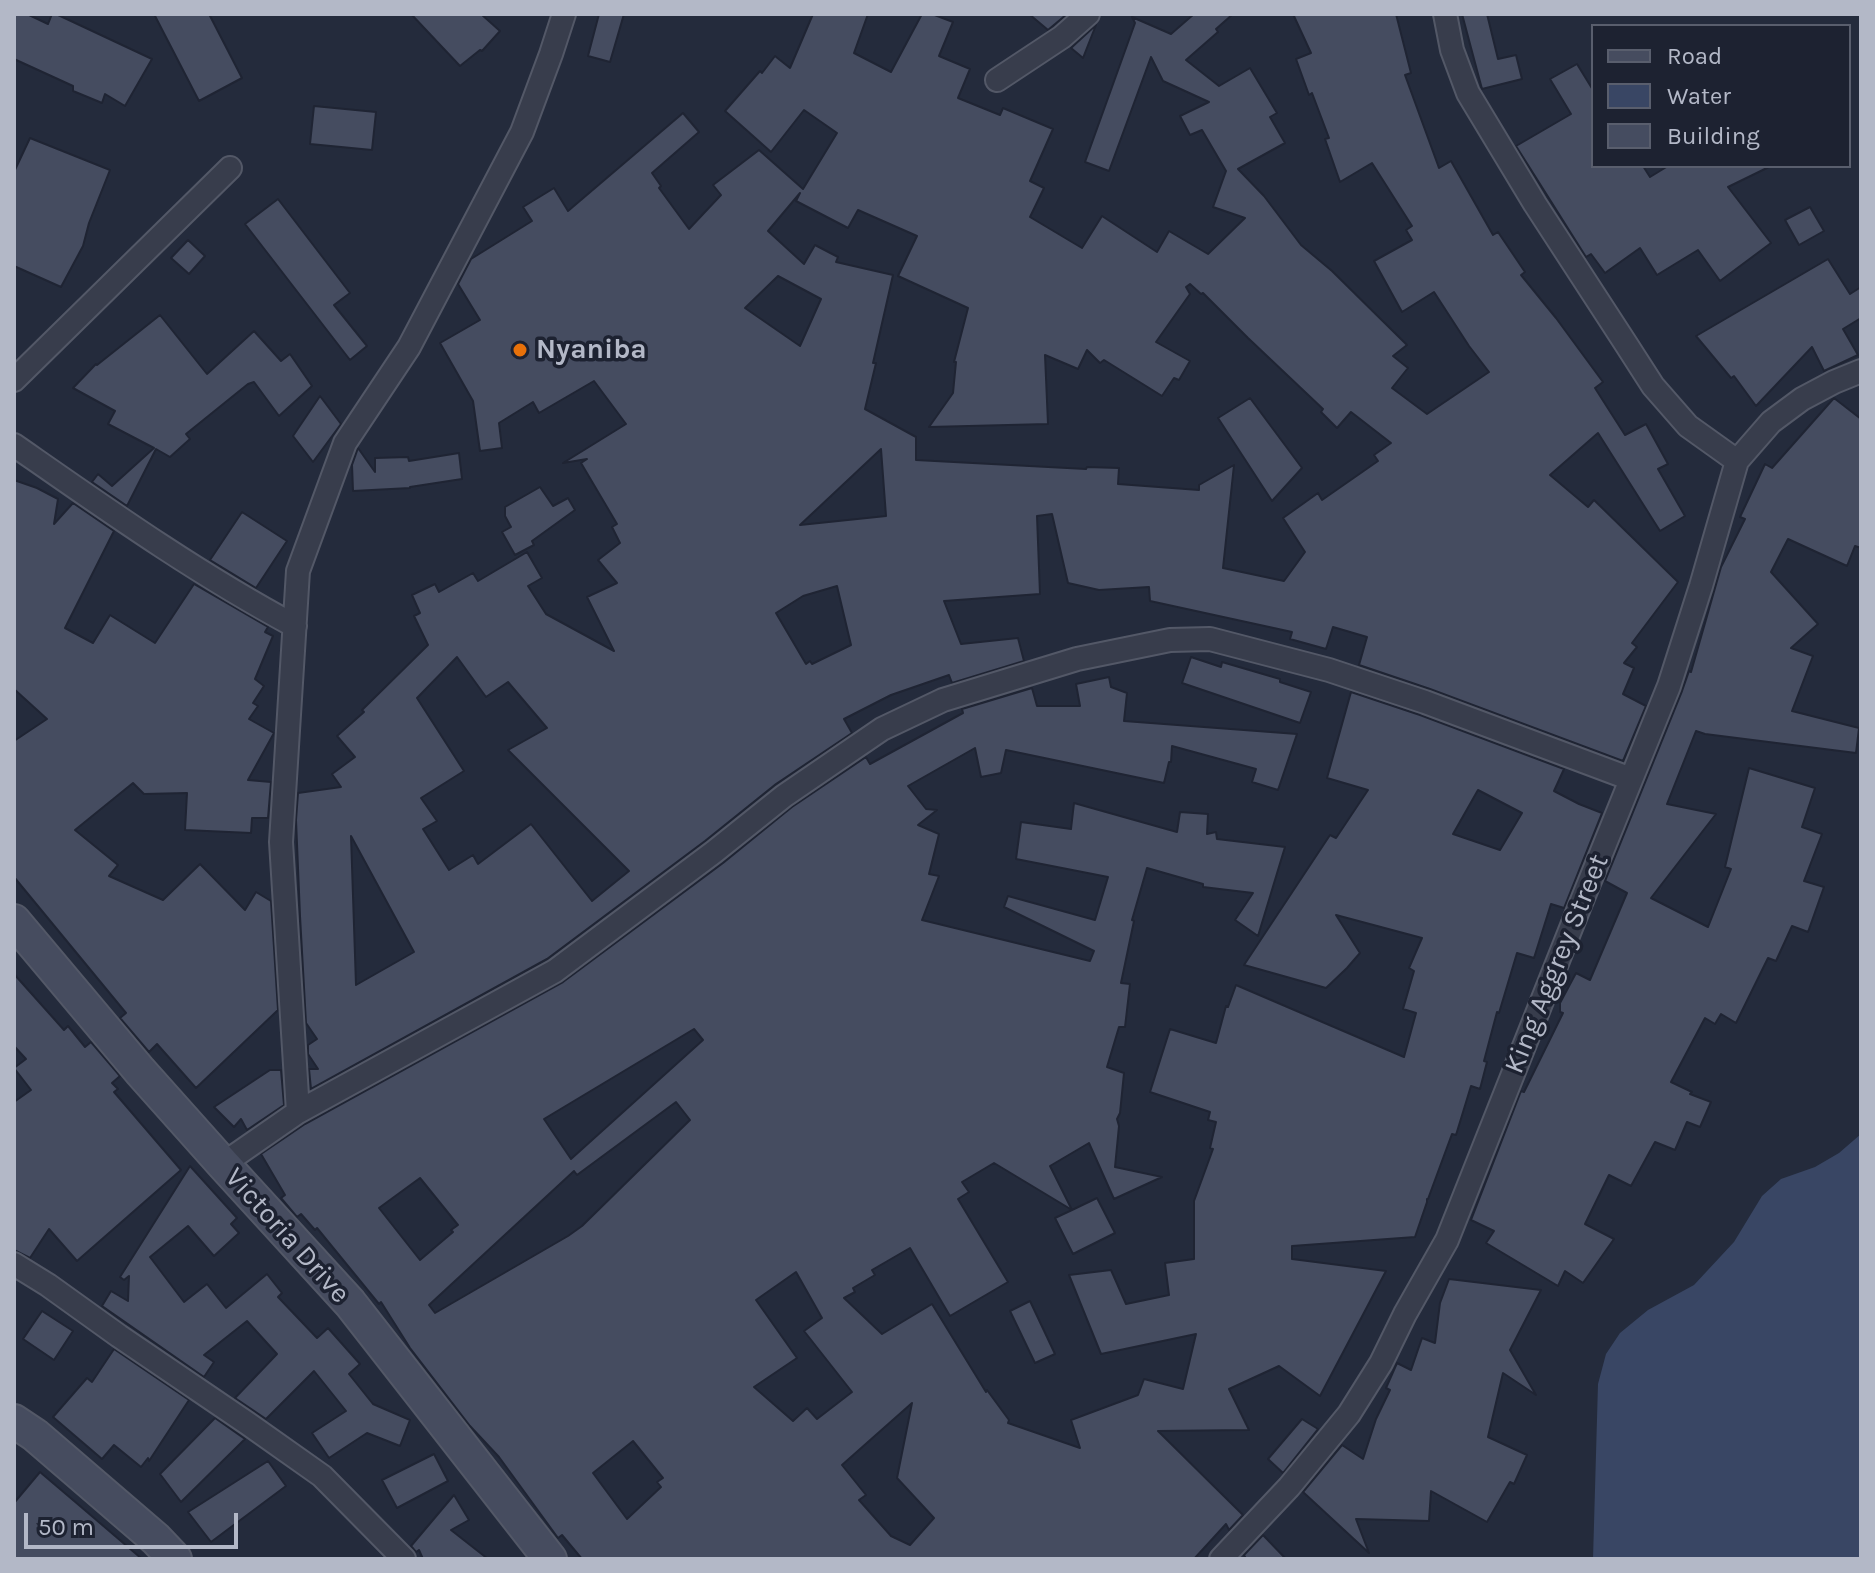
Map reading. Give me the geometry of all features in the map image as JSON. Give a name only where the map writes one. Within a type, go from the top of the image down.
[{"type":"street","points":[[298,1112],[281,842],[298,571],[345,443],[409,347],[522,132],[564,14]]},
{"type":"street","points":[[997,80],[1062,37],[1088,14]]},
{"type":"street","points":[[1445,14],[1452,50],[1468,93],[1617,331],[1653,386],[1688,426],[1737,461]]},
{"type":"street","points":[[14,380],[230,168]]},
{"type":"street","name":"King Aggrey Street","points":[[1221,1559],[1289,1487],[1349,1414],[1381,1363],[1447,1240],[1669,686],[1737,461],[1771,422],[1802,399],[1861,371]]},
{"type":"street","points":[[14,445],[154,543],[295,626]]},
{"type":"street","points":[[223,1164],[298,1112],[555,971],[784,796],[882,729],[943,700],[1077,659],[1170,640],[1210,639],[1329,670],[1425,702],[1631,779]]},
{"type":"street","name":"Victoria Drive","points":[[14,921],[140,1071],[350,1303],[550,1559]]},
{"type":"street","points":[[14,1264],[322,1476],[404,1559]]},
{"type":"street","points":[[14,1421],[35,1435],[175,1559]]},
{"type":"water","points":[[1861,1134],[1861,1559],[1593,1559],[1598,1384],[1606,1354],[1620,1333],[1648,1310],[1694,1285],[1734,1242],[1762,1196],[1781,1179],[1815,1167],[1839,1153]]},
{"type":"building","points":[[14,14],[27,14],[48,24],[52,14],[56,14],[152,59],[125,106],[105,94],[102,103],[14,59]]},
{"type":"building","points":[[154,14],[209,14],[242,78],[199,101]]},
{"type":"building","points":[[411,14],[481,14],[500,31],[482,51],[460,66]]},
{"type":"building","points":[[599,14],[624,14],[610,62],[588,56]]},
{"type":"building","points":[[813,14],[868,14],[854,53],[891,72],[922,14],[932,14],[953,22],[939,56],[970,69],[958,98],[1000,115],[1003,108],[1053,129],[1030,181],[1044,188],[1030,217],[1082,248],[1102,216],[1157,252],[1169,231],[1208,254],[1245,218],[1213,207],[1226,171],[1202,130],[1190,135],[1180,116],[1209,102],[1163,81],[1151,57],[1109,171],[1085,162],[1135,23],[1132,17],[1171,34],[1194,14],[1233,14],[1186,60],[1219,86],[1250,68],[1277,113],[1270,117],[1285,143],[1238,169],[1264,196],[1301,245],[1407,345],[1393,356],[1408,368],[1392,388],[1427,414],[1489,372],[1434,292],[1402,312],[1374,261],[1412,240],[1406,230],[1412,226],[1372,163],[1340,182],[1325,139],[1329,138],[1296,59],[1311,53],[1293,14],[1396,14],[1411,73],[1405,75],[1439,168],[1451,161],[1493,235],[1498,232],[1525,272],[1521,275],[1603,382],[1595,388],[1625,435],[1646,424],[1668,464],[1658,469],[1685,516],[1660,531],[1598,433],[1550,475],[1588,507],[1594,500],[1678,582],[1632,643],[1637,647],[1624,663],[1634,668],[1623,694],[1646,706],[1623,761],[1359,665],[1367,637],[1333,627],[1326,649],[1290,639],[1292,632],[1150,601],[1149,587],[1099,590],[1068,583],[1052,514],[1037,516],[1040,594],[944,601],[961,644],[1018,638],[1024,661],[952,683],[949,675],[891,695],[844,719],[852,733],[776,784],[547,959],[311,1089],[309,1069],[318,1069],[308,1054],[308,1045],[317,1039],[306,1023],[296,820],[298,793],[341,787],[332,774],[355,757],[337,736],[428,645],[414,616],[420,613],[412,595],[435,584],[439,592],[473,573],[478,581],[527,552],[542,578],[528,586],[546,614],[614,651],[587,597],[617,583],[598,560],[620,543],[612,527],[617,524],[581,463],[587,459],[563,463],[626,424],[594,381],[539,413],[533,402],[499,423],[502,448],[480,451],[473,401],[440,343],[480,320],[458,284],[471,259],[532,221],[523,207],[554,188],[568,211],[683,113],[699,132],[652,173],[661,186],[659,188],[689,229],[721,195],[713,185],[759,150],[803,189],[837,133],[804,110],[771,152],[725,111],[775,56],[790,68]],"holes":[[[800,193],[796,201],[848,228],[858,210],[917,236],[898,276],[968,308],[954,362],[953,393],[929,427],[1048,424],[1045,355],[1078,369],[1087,350],[1100,363],[1104,360],[1162,396],[1174,378],[1179,380],[1190,361],[1156,342],[1190,294],[1186,287],[1190,284],[1323,409],[1321,412],[1337,428],[1351,412],[1391,443],[1374,455],[1378,461],[1322,500],[1318,493],[1283,518],[1305,552],[1284,581],[1223,568],[1234,465],[1199,485],[1199,490],[1118,484],[1119,468],[916,460],[916,437],[865,409],[893,275],[836,262],[838,257],[815,245],[804,264],[768,231]],[[778,276],[821,299],[800,346],[745,308]],[[881,449],[886,516],[800,525]],[[837,586],[851,645],[806,664],[776,613],[803,596]],[[457,657],[486,697],[508,682],[547,728],[508,750],[629,871],[592,901],[531,824],[478,864],[473,855],[449,870],[423,829],[437,821],[421,798],[464,771],[417,698]],[[351,836],[414,952],[356,985]]]},
{"type":"building","points":[[1029,14],[1067,14],[1048,30]]},
{"type":"building","points":[[1462,14],[1487,14],[1498,59],[1516,55],[1522,79],[1482,89]]},
{"type":"building","points":[[1096,25],[1083,58],[1071,48]]},
{"type":"building","points":[[1577,64],[1591,87],[1591,168],[1644,168],[1650,177],[1665,168],[1767,168],[1728,187],[1771,243],[1720,281],[1698,250],[1657,275],[1640,248],[1605,273],[1591,254],[1586,257],[1516,146],[1571,114],[1550,79]]},
{"type":"building","points":[[314,106],[376,112],[372,150],[310,144]]},
{"type":"building","points":[[30,138],[110,170],[83,246],[61,287],[14,266],[14,172]]},
{"type":"building","points":[[278,199],[350,293],[334,305],[367,346],[350,360],[245,224]]},
{"type":"building","points":[[1810,207],[1824,231],[1799,245],[1785,220]]},
{"type":"building","points":[[188,240],[205,256],[189,274],[171,258]]},
{"type":"building","points":[[1828,259],[1850,294],[1861,287],[1861,318],[1843,329],[1858,355],[1824,371],[1812,347],[1756,406],[1734,376],[1731,378],[1696,336]]},
{"type":"building","points":[[160,315],[207,374],[254,331],[281,361],[290,354],[312,386],[279,416],[254,382],[248,384],[186,434],[190,439],[170,457],[156,449],[127,506],[92,482],[98,474],[112,486],[154,448],[108,424],[115,411],[73,388],[96,364]]},
{"type":"building","points":[[320,396],[341,424],[313,462],[293,436]]},
{"type":"building","points":[[1250,398],[1302,468],[1272,501],[1218,418]]},
{"type":"building","points":[[1834,398],[1861,419],[1861,548],[1855,546],[1847,566],[1788,539],[1771,572],[1818,624],[1791,648],[1813,656],[1792,711],[1859,728],[1856,753],[1696,731],[1667,804],[1716,814],[1651,898],[1708,927],[1731,869],[1725,867],[1749,768],[1815,788],[1802,827],[1822,834],[1804,881],[1824,887],[1808,932],[1792,926],[1776,961],[1768,958],[1736,1023],[1721,1014],[1715,1024],[1705,1018],[1671,1082],[1711,1102],[1700,1127],[1687,1122],[1675,1150],[1655,1142],[1631,1186],[1609,1175],[1585,1224],[1614,1239],[1583,1283],[1565,1271],[1558,1286],[1486,1243],[1494,1231],[1471,1220],[1521,1091],[1524,1092],[1563,1013],[1560,1012],[1560,1003],[1576,973],[1590,980],[1627,893],[1605,881],[1691,672],[1721,567],[1745,519],[1740,517],[1765,464],[1772,468]]},
{"type":"building","points":[[358,448],[375,472],[375,458],[408,457],[409,461],[459,453],[462,479],[410,488],[353,491],[352,465]]},
{"type":"building","points":[[14,480],[58,499],[54,524],[73,503],[114,531],[65,628],[93,643],[110,615],[155,643],[194,584],[268,627],[265,632],[273,636],[255,679],[264,686],[253,703],[258,706],[249,719],[274,733],[248,780],[271,782],[268,818],[252,818],[251,833],[185,830],[187,793],[144,794],[133,783],[75,830],[118,865],[109,876],[163,900],[200,864],[245,910],[256,892],[271,901],[278,1010],[196,1088],[157,1044],[149,1052],[120,1018],[126,1013],[14,877],[14,741],[47,719],[14,689]]},
{"type":"building","points":[[540,487],[553,506],[568,498],[575,510],[532,541],[534,545],[515,555],[502,532],[511,527],[505,516],[505,507]]},
{"type":"building","points":[[242,512],[287,541],[256,588],[210,560]]},
{"type":"building","points":[[1191,657],[1221,667],[1222,662],[1280,679],[1280,682],[1311,692],[1300,723],[1182,683]]},
{"type":"building","points":[[1109,677],[1111,687],[1127,693],[1124,721],[1297,734],[1278,790],[1252,782],[1256,769],[1172,746],[1171,762],[1164,783],[1006,750],[1001,773],[981,777],[975,748],[908,786],[926,809],[937,810],[918,825],[939,834],[929,874],[939,876],[922,920],[1090,961],[1094,951],[1004,907],[1008,896],[1095,920],[1108,877],[1016,859],[1021,822],[1071,829],[1074,803],[1177,832],[1180,812],[1208,814],[1207,834],[1216,832],[1217,839],[1285,847],[1258,936],[1235,920],[1253,893],[1203,887],[1203,884],[1147,868],[1132,920],[1121,983],[1130,984],[1125,1027],[1119,1027],[1107,1067],[1124,1073],[1117,1119],[1115,1167],[1162,1177],[1114,1199],[1089,1143],[1050,1166],[1072,1210],[994,1163],[962,1182],[969,1192],[958,1199],[1008,1282],[950,1316],[910,1248],[872,1270],[875,1275],[853,1288],[855,1292],[844,1298],[882,1334],[932,1304],[986,1392],[1009,1420],[1008,1423],[1080,1448],[1071,1420],[1138,1395],[1144,1379],[1183,1389],[1196,1334],[1101,1354],[1069,1275],[1111,1270],[1126,1304],[1169,1295],[1165,1263],[1194,1259],[1194,1201],[1213,1149],[1210,1148],[1216,1122],[1208,1120],[1210,1112],[1150,1092],[1170,1029],[1216,1043],[1226,1006],[1236,985],[1404,1057],[1416,1013],[1403,1009],[1414,971],[1409,968],[1422,938],[1336,915],[1360,953],[1326,988],[1244,965],[1330,835],[1336,838],[1368,790],[1327,778],[1351,692],[1564,769],[1554,791],[1602,813],[1564,908],[1551,904],[1534,958],[1517,953],[1497,1012],[1480,1089],[1471,1086],[1456,1135],[1452,1134],[1415,1237],[1292,1246],[1292,1259],[1386,1271],[1320,1396],[1279,1366],[1229,1389],[1249,1430],[1158,1431],[1243,1515],[1229,1530],[1226,1524],[1194,1559],[582,1559],[562,1535],[558,1538],[499,1457],[470,1426],[410,1348],[381,1302],[379,1304],[317,1228],[315,1230],[301,1214],[297,1217],[281,1198],[285,1195],[261,1154],[305,1124],[563,982],[723,863],[792,807],[866,757],[870,764],[963,713],[962,709],[1032,688],[1037,706],[1080,706],[1076,684]],"holes":[[[1478,790],[1522,813],[1500,850],[1453,834]],[[694,1029],[703,1040],[571,1159],[544,1119]],[[676,1102],[690,1120],[582,1226],[435,1313],[429,1305],[574,1171],[577,1175]],[[420,1178],[458,1225],[420,1260],[379,1208]],[[796,1272],[822,1318],[804,1331],[852,1392],[817,1419],[807,1408],[793,1421],[754,1387],[797,1358],[756,1300]],[[912,1403],[897,1478],[934,1518],[910,1545],[891,1536],[859,1500],[866,1495],[842,1465]],[[633,1441],[663,1478],[657,1482],[661,1487],[627,1519],[593,1473]]]},
{"type":"building","points":[[14,974],[64,1030],[68,1026],[85,1047],[91,1042],[120,1076],[112,1083],[118,1089],[114,1092],[181,1170],[77,1261],[49,1229],[30,1258],[14,1250],[14,1102],[31,1090],[14,1068],[26,1059],[14,1046]]},
{"type":"building","points":[[270,1070],[281,1070],[284,1105],[247,1130],[241,1119],[234,1127],[214,1107]]},
{"type":"building","points":[[190,1166],[237,1218],[231,1224],[239,1233],[214,1256],[188,1226],[150,1257],[184,1302],[207,1284],[226,1308],[267,1274],[282,1293],[278,1297],[317,1338],[328,1328],[360,1364],[349,1374],[373,1404],[410,1420],[400,1446],[367,1433],[329,1458],[312,1433],[346,1411],[314,1371],[266,1419],[235,1398],[277,1354],[247,1321],[204,1355],[214,1362],[204,1377],[102,1306],[111,1291],[128,1301],[129,1276],[124,1280],[120,1277]]},
{"type":"building","points":[[1097,1198],[1115,1233],[1073,1254],[1055,1218]]},
{"type":"building","points":[[1449,1279],[1541,1290],[1510,1350],[1536,1395],[1503,1373],[1488,1437],[1527,1455],[1514,1484],[1510,1482],[1487,1522],[1431,1491],[1429,1521],[1356,1519],[1369,1553],[1303,1492],[1342,1445],[1363,1459],[1376,1419],[1390,1390],[1386,1388],[1397,1363],[1411,1370],[1422,1338],[1435,1343],[1440,1303]]},
{"type":"building","points":[[1030,1301],[1055,1354],[1035,1363],[1010,1311]]},
{"type":"building","points":[[42,1311],[73,1331],[54,1360],[23,1339]]},
{"type":"building","points":[[114,1349],[189,1400],[149,1461],[148,1458],[141,1467],[114,1445],[102,1459],[53,1417],[87,1378],[92,1382]]},
{"type":"building","points":[[215,1418],[245,1439],[181,1502],[160,1474]]},
{"type":"building","points":[[1302,1419],[1318,1429],[1283,1473],[1268,1459]]},
{"type":"building","points":[[434,1454],[448,1481],[397,1508],[382,1480]]},
{"type":"building","points":[[268,1461],[286,1486],[211,1542],[188,1512]]},
{"type":"building","points":[[40,1472],[142,1559],[14,1559],[14,1503]]},
{"type":"building","points":[[454,1495],[469,1520],[451,1530],[488,1559],[423,1559],[419,1550],[416,1552],[411,1546]]},
{"type":"building","points":[[1263,1535],[1286,1559],[1246,1559],[1244,1555]]},
{"type":"place","name":"Nyaniba","points":[[520,350]]}]
